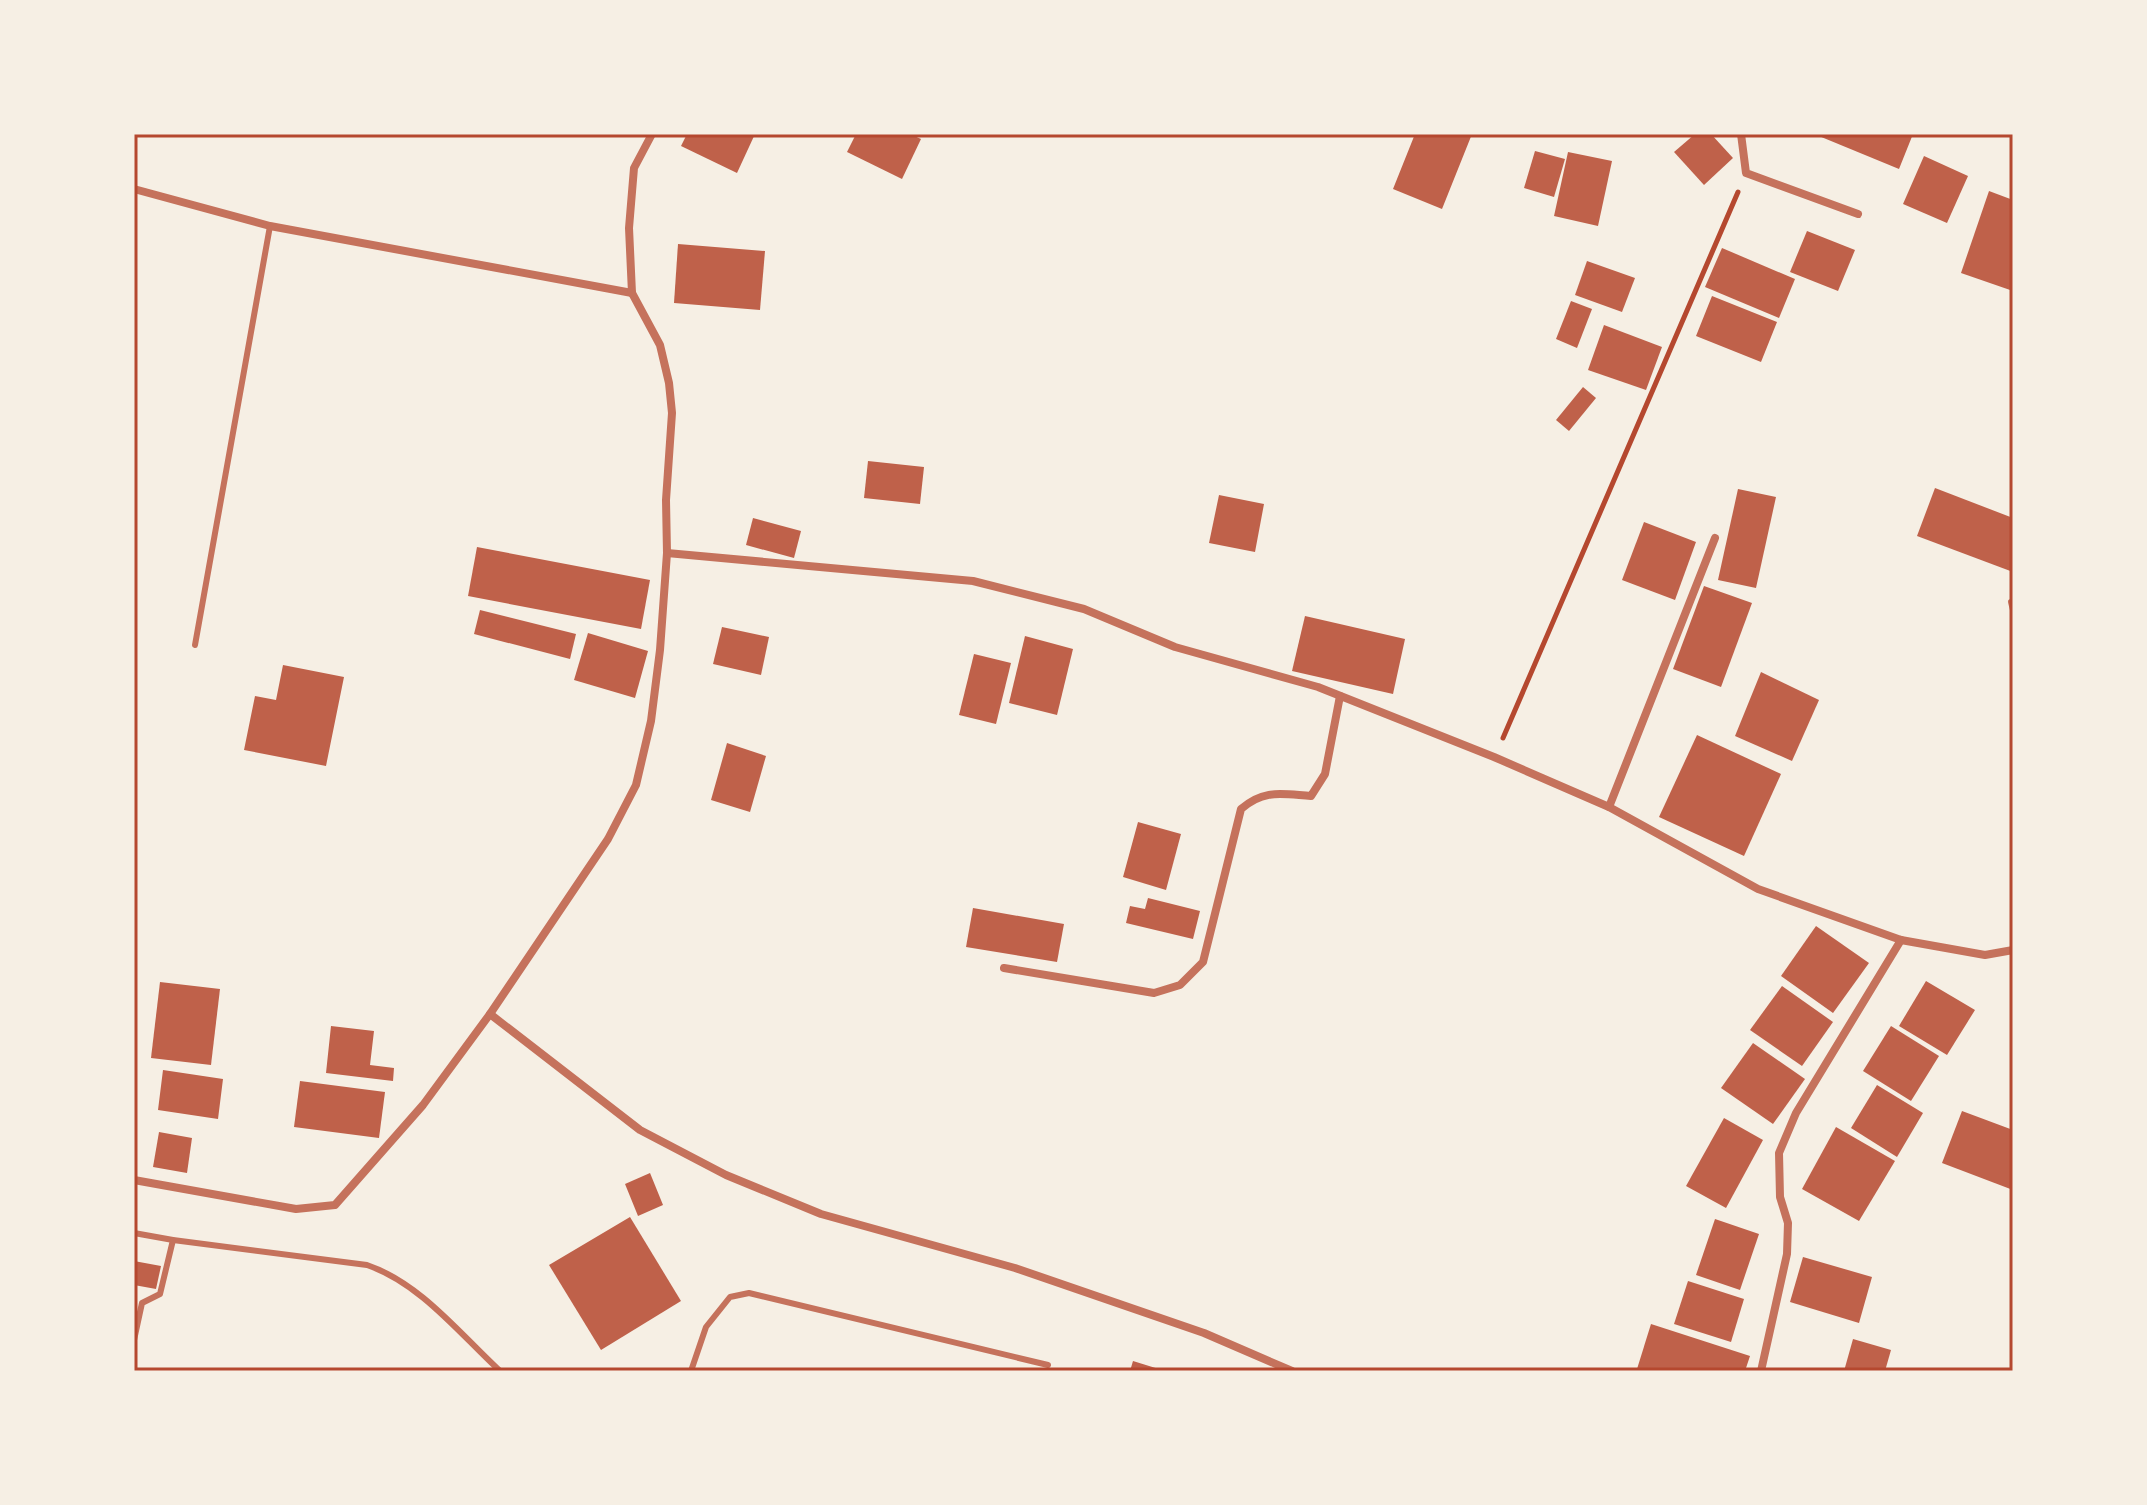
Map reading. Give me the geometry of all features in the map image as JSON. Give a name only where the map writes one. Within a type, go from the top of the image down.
[{"type":"street","points":[[134,1180],[296,1209],[335,1205],[423,1105],[490,1014],[608,839],[636,785],[651,721],[660,650],[672,413],[660,345],[632,293],[629,228],[634,168],[652,134]]},
{"type":"street","points":[[1741,134],[1746,173],[1858,214]]},
{"type":"street","points":[[134,189],[270,226],[632,293]]},
{"type":"street","points":[[1609,807],[1715,538]]},
{"type":"street","points":[[667,553],[880,575],[973,581],[1084,609],[1175,647],[1318,687],[1494,757],[1609,807],[1758,889],[1901,940],[1985,955],[2013,950]]},
{"type":"street","points":[[1004,968],[1154,993],[1180,985],[1203,962],[1241,809],[1255,797],[1275,793],[1311,796],[1325,774],[1340,696]]},
{"type":"street","points":[[1761,1371],[1787,1254],[1788,1223],[1780,1197],[1779,1153],[1796,1113],[1901,940]]},
{"type":"street","points":[[490,1014],[640,1130],[726,1175],[821,1214],[1015,1268],[1204,1333],[1292,1371]]},
{"type":"lane","points":[[195,645],[270,226]]},
{"type":"lane","points":[[134,1233],[367,1265],[382,1270],[414,1290],[500,1371]]},
{"type":"lane","points":[[134,1340],[140,1306],[160,1294],[173,1240]]},
{"type":"lane","points":[[691,1371],[706,1327],[730,1297],[749,1293],[1048,1365]]},
{"type":"path","points":[[1494,757],[1746,173]]},
{"type":"building","points":[[687,134],[755,134],[737,173],[681,146]]},
{"type":"building","points":[[856,134],[910,134],[921,139],[902,179],[847,152]]},
{"type":"building","points":[[1415,134],[1472,134],[1442,209],[1393,189]]},
{"type":"building","points":[[1695,134],[1711,134],[1733,158],[1704,185],[1674,152]]},
{"type":"building","points":[[1814,134],[1913,134],[1899,169]]},
{"type":"building","points":[[1535,151],[1565,159],[1554,197],[1524,188]]},
{"type":"building","points":[[1568,152],[1612,161],[1598,226],[1554,216]]},
{"type":"building","points":[[1924,156],[1968,176],[1947,223],[1903,204]]},
{"type":"building","points":[[1989,191],[2013,200],[2013,291],[1961,273]]},
{"type":"building","points":[[1807,231],[1855,250],[1838,291],[1790,272]]},
{"type":"building","points":[[678,244],[765,251],[760,310],[674,303]]},
{"type":"building","points":[[1722,248],[1795,279],[1779,318],[1705,287]]},
{"type":"building","points":[[1587,261],[1635,278],[1622,312],[1575,295]]},
{"type":"building","points":[[1712,296],[1777,322],[1761,362],[1696,336]]},
{"type":"building","points":[[1571,301],[1592,309],[1577,348],[1556,339]]},
{"type":"building","points":[[1604,325],[1662,347],[1646,390],[1588,370]]},
{"type":"building","points":[[1583,387],[1596,398],[1569,431],[1556,420]]},
{"type":"building","points":[[868,461],[924,467],[920,504],[864,498]]},
{"type":"building","points":[[1935,488],[2013,518],[2013,572],[1917,536]]},
{"type":"building","points":[[1738,489],[1776,497],[1756,588],[1718,580]]},
{"type":"building","points":[[1219,495],[1264,504],[1255,552],[1209,543]]},
{"type":"building","points":[[753,518],[801,531],[794,558],[746,545]]},
{"type":"building","points":[[1644,522],[1696,542],[1675,600],[1622,580]]},
{"type":"building","points":[[477,547],[650,580],[641,629],[468,596]]},
{"type":"building","points":[[1704,586],[1752,603],[1721,687],[1673,669]]},
{"type":"building","points":[[480,610],[576,634],[570,659],[474,634]]},
{"type":"building","points":[[1305,616],[1405,639],[1393,694],[1292,671]]},
{"type":"building","points":[[722,627],[769,637],[761,675],[713,664]]},
{"type":"building","points":[[588,633],[648,651],[635,698],[574,680]]},
{"type":"building","points":[[1025,636],[1073,649],[1057,715],[1009,703]]},
{"type":"building","points":[[974,654],[1011,663],[996,724],[959,715]]},
{"type":"building","points":[[283,665],[344,677],[326,766],[244,750],[255,696],[276,700]]},
{"type":"building","points":[[1761,672],[1819,700],[1792,761],[1735,736]]},
{"type":"building","points":[[1697,735],[1781,774],[1744,856],[1659,817]]},
{"type":"building","points":[[727,743],[766,756],[750,812],[711,800]]},
{"type":"building","points":[[1138,822],[1181,834],[1166,890],[1123,877]]},
{"type":"building","points":[[1148,898],[1200,911],[1193,939],[1126,923],[1130,906],[1145,909]]},
{"type":"building","points":[[973,908],[1064,924],[1057,962],[966,947]]},
{"type":"building","points":[[1816,926],[1869,963],[1833,1013],[1781,976]]},
{"type":"building","points":[[1926,981],[1975,1010],[1947,1055],[1899,1026]]},
{"type":"building","points":[[160,982],[220,989],[211,1065],[151,1058]]},
{"type":"building","points":[[1782,986],[1833,1022],[1802,1066],[1750,1030]]},
{"type":"building","points":[[331,1026],[374,1031],[370,1065],[394,1068],[393,1081],[326,1073]]},
{"type":"building","points":[[1891,1026],[1939,1056],[1911,1101],[1863,1071]]},
{"type":"building","points":[[1753,1043],[1805,1079],[1773,1124],[1721,1088]]},
{"type":"building","points":[[163,1070],[223,1079],[218,1119],[158,1110]]},
{"type":"building","points":[[300,1081],[385,1092],[379,1138],[294,1127]]},
{"type":"building","points":[[1877,1085],[1923,1113],[1897,1157],[1851,1128]]},
{"type":"building","points":[[1962,1111],[2013,1130],[2013,1190],[1942,1163]]},
{"type":"building","points":[[1724,1118],[1763,1140],[1726,1208],[1686,1186]]},
{"type":"building","points":[[1836,1127],[1895,1161],[1859,1221],[1802,1189]]},
{"type":"building","points":[[159,1132],[192,1138],[187,1173],[153,1167]]},
{"type":"building","points":[[650,1173],[663,1205],[638,1216],[625,1184]]},
{"type":"building","points":[[630,1217],[681,1301],[601,1350],[549,1265]]},
{"type":"building","points":[[1715,1219],[1759,1234],[1740,1290],[1696,1275]]},
{"type":"building","points":[[1803,1257],[1872,1277],[1859,1323],[1790,1302]]},
{"type":"building","points":[[134,1261],[161,1266],[156,1289],[134,1285]]},
{"type":"building","points":[[1688,1281],[1744,1299],[1731,1342],[1674,1324]]},
{"type":"building","points":[[1651,1324],[1750,1356],[1745,1371],[1637,1369]]},
{"type":"building","points":[[1853,1339],[1891,1350],[1885,1371],[1844,1371]]},
{"type":"building","points":[[1133,1361],[1162,1370],[1130,1371]]}]
